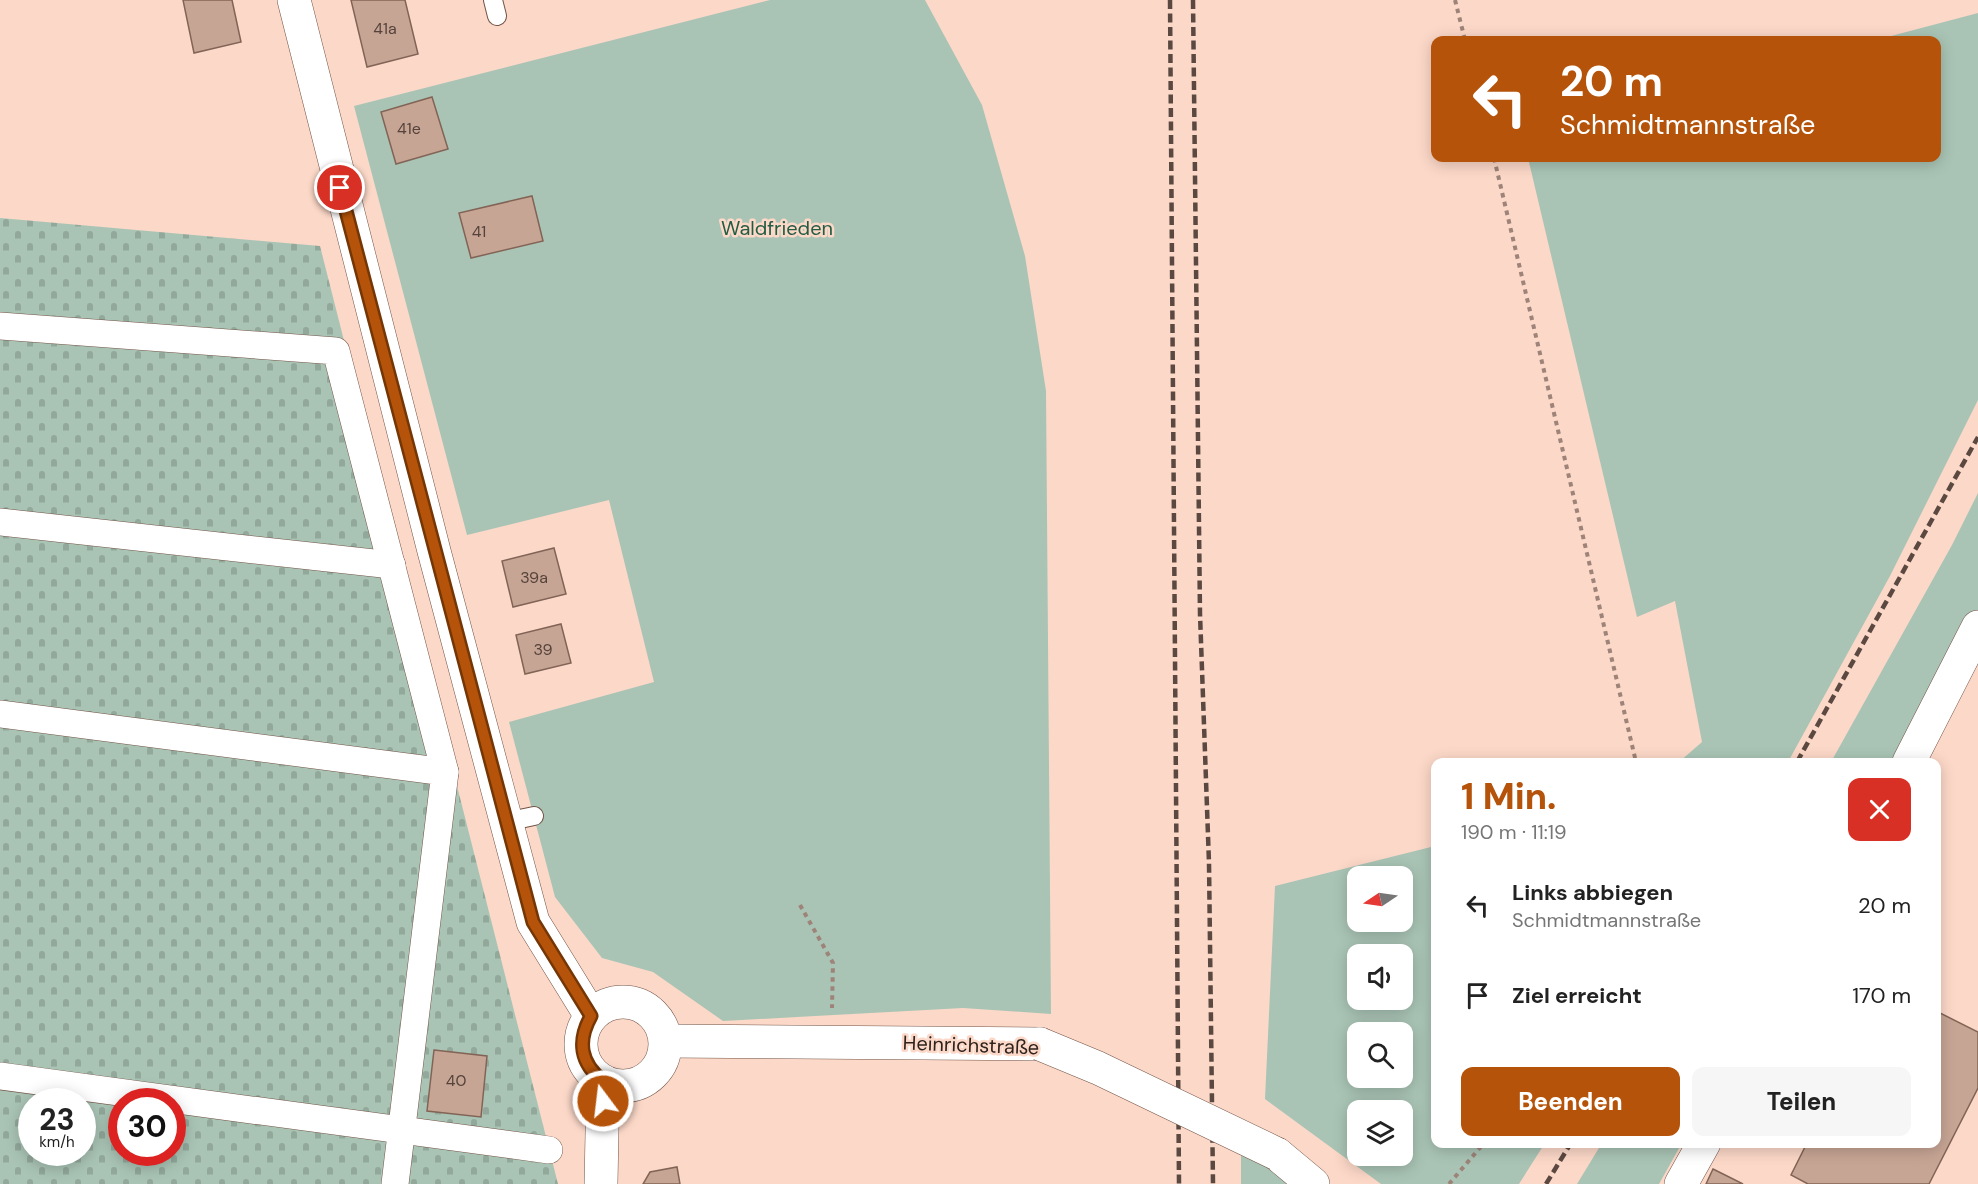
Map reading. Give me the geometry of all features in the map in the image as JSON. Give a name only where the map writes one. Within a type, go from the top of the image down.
[{"type":"street","points":[[294,0],[337,176],[520,819],[533,922],[591,1016]]},
{"type":"street","points":[[0,326],[336,351],[445,772],[395,1184]]},
{"type":"street","points":[[0,522],[392,565]]},
{"type":"street","points":[[1911,758],[1978,627]]},
{"type":"street","points":[[0,714],[445,772]]},
{"type":"street","points":[[620,1002],[642,1006],[661,1025],[666,1041],[664,1055],[651,1076],[639,1083],[617,1086],[603,1081],[585,1062],[582,1048],[584,1029],[591,1016],[606,1005],[620,1002]]},
{"type":"street","name":"Heinrichstraße","points":[[666,1041],[1040,1044],[1098,1068],[1277,1154],[1313,1184]]},
{"type":"street","points":[[0,1076],[549,1149]]},
{"type":"street","points":[[601,1184],[603,1081]]},
{"type":"street","points":[[1680,1184],[1701,1148]]},
{"type":"path","points":[[1455,0],[1464,36]]},
{"type":"path","points":[[1495,162],[1635,758]]},
{"type":"path","points":[[800,905],[833,963],[832,1042]]},
{"type":"path","points":[[1449,1184],[1480,1148]]},
{"type":"green space","name":"Waldfrieden","points":[[770,0],[925,0],[982,105],[1025,256],[1046,391],[1051,1014],[963,1008],[723,1021],[653,972],[602,958],[555,897],[509,722],[654,682],[609,500],[467,535],[354,106]]},
{"type":"green space","points":[[1978,13],[1978,400],[1890,576],[1790,758],[1684,758],[1702,742],[1675,601],[1637,617],[1529,162],[1941,162],[1941,36],[1891,36]]},
{"type":"green space","points":[[0,218],[320,246],[558,1184],[0,1184]]},
{"type":"green space","points":[[1978,493],[1978,616],[1899,758],[1833,758],[1952,545]]},
{"type":"green space","points":[[1431,847],[1431,1148],[1542,1148],[1519,1184],[1381,1184],[1356,1166],[1413,1166],[1413,1100],[1347,1100],[1347,1159],[1265,1099],[1275,886],[1347,868],[1347,932],[1413,932],[1413,866],[1355,866]]},
{"type":"green space","points":[[1241,1137],[1313,1184],[1241,1184]]},
{"type":"green space","points":[[1599,1148],[1679,1148],[1659,1184],[1577,1184]]},
{"type":"building","points":[[183,0],[232,0],[241,42],[194,53]]},
{"type":"building","points":[[351,0],[405,0],[418,54],[367,67]]},
{"type":"building","points":[[432,97],[448,149],[396,164],[381,112]]},
{"type":"building","points":[[532,196],[543,241],[471,258],[459,213]]},
{"type":"building","points":[[554,548],[566,594],[513,607],[502,561]]},
{"type":"building","points":[[561,624],[571,663],[525,674],[516,635]]},
{"type":"building","points":[[1941,1014],[1978,1032],[1978,1088],[1929,1184],[1808,1184],[1791,1175],[1804,1148],[1941,1148]]},
{"type":"building","points":[[434,1050],[487,1056],[481,1117],[427,1111]]},
{"type":"building","points":[[677,1167],[680,1184],[643,1184],[650,1172]]},
{"type":"building","points":[[1713,1169],[1743,1184],[1706,1184]]},
{"type":"railway","points":[[1170,0],[1179,1184]]},
{"type":"railway","points":[[1193,0],[1200,614],[1209,863],[1213,1184]]},
{"type":"railway","points":[[1799,758],[1978,437]]},
{"type":"railway","points":[[1546,1184],[1568,1148]]},
{"type":"route","points":[[340,188],[533,922],[591,1016],[584,1029],[582,1048],[585,1062],[591,1072],[603,1081],[603,1101]]}]
